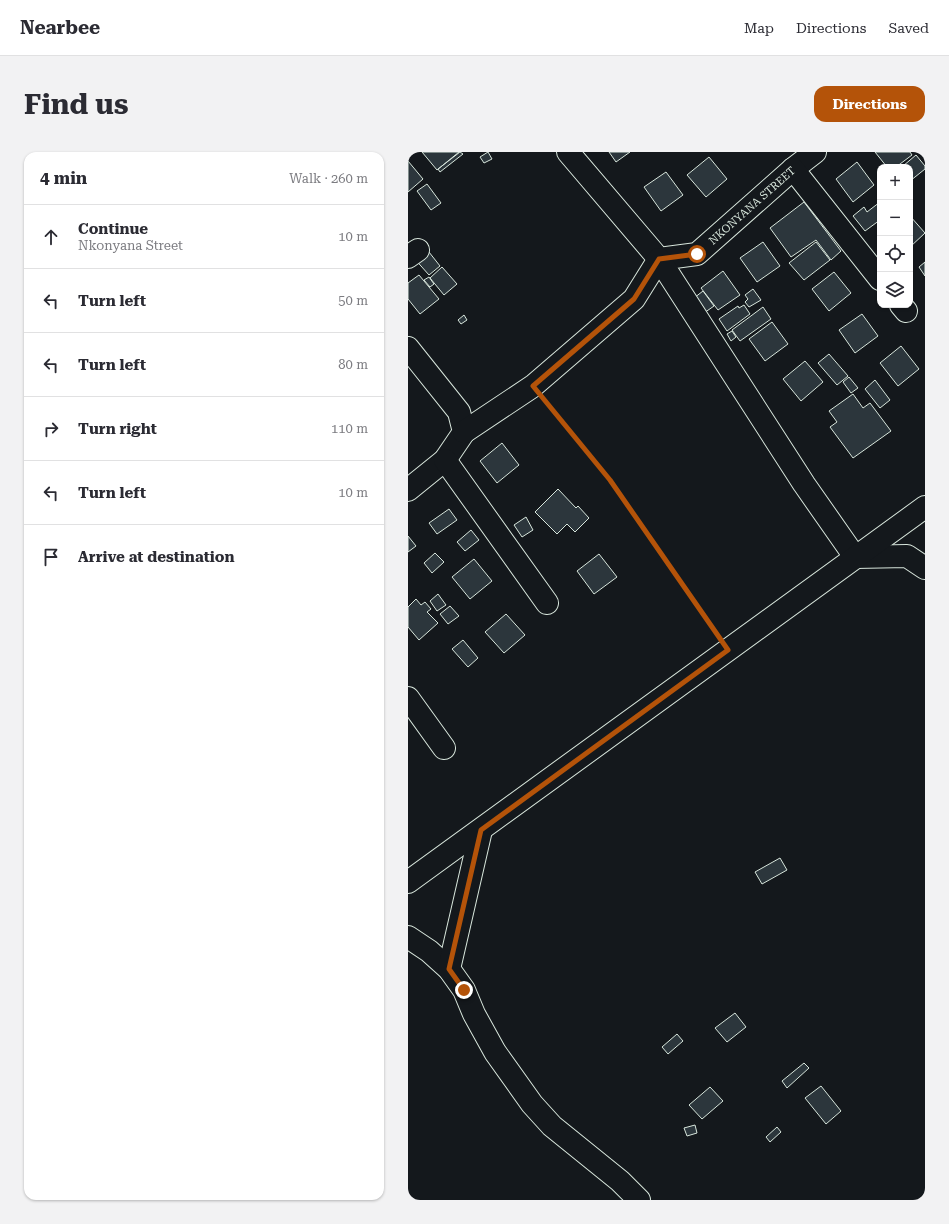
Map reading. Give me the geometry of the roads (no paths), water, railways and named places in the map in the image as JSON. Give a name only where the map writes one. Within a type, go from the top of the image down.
[{"type":"main road","points":[[568,152],[659,259],[804,484],[855,557]]},
{"type":"main road","name":"NKONYANA STREET","points":[[659,259],[697,254],[815,152]]},
{"type":"main road","points":[[793,170],[877,275]]},
{"type":"main road","points":[[408,490],[445,460],[464,432],[533,386],[634,299],[659,259]]},
{"type":"main road","points":[[408,348],[459,412],[464,432]]},
{"type":"main road","points":[[445,460],[547,603]]},
{"type":"main road","points":[[408,882],[925,507]]},
{"type":"main road","points":[[855,557],[907,556],[925,568]]},
{"type":"main road","points":[[408,698],[444,748]]},
{"type":"main road","points":[[449,969],[481,830]]},
{"type":"main road","points":[[408,937],[429,951],[449,969],[464,990],[474,1014],[495,1052],[532,1104],[552,1126],[620,1181],[639,1200]]}]
